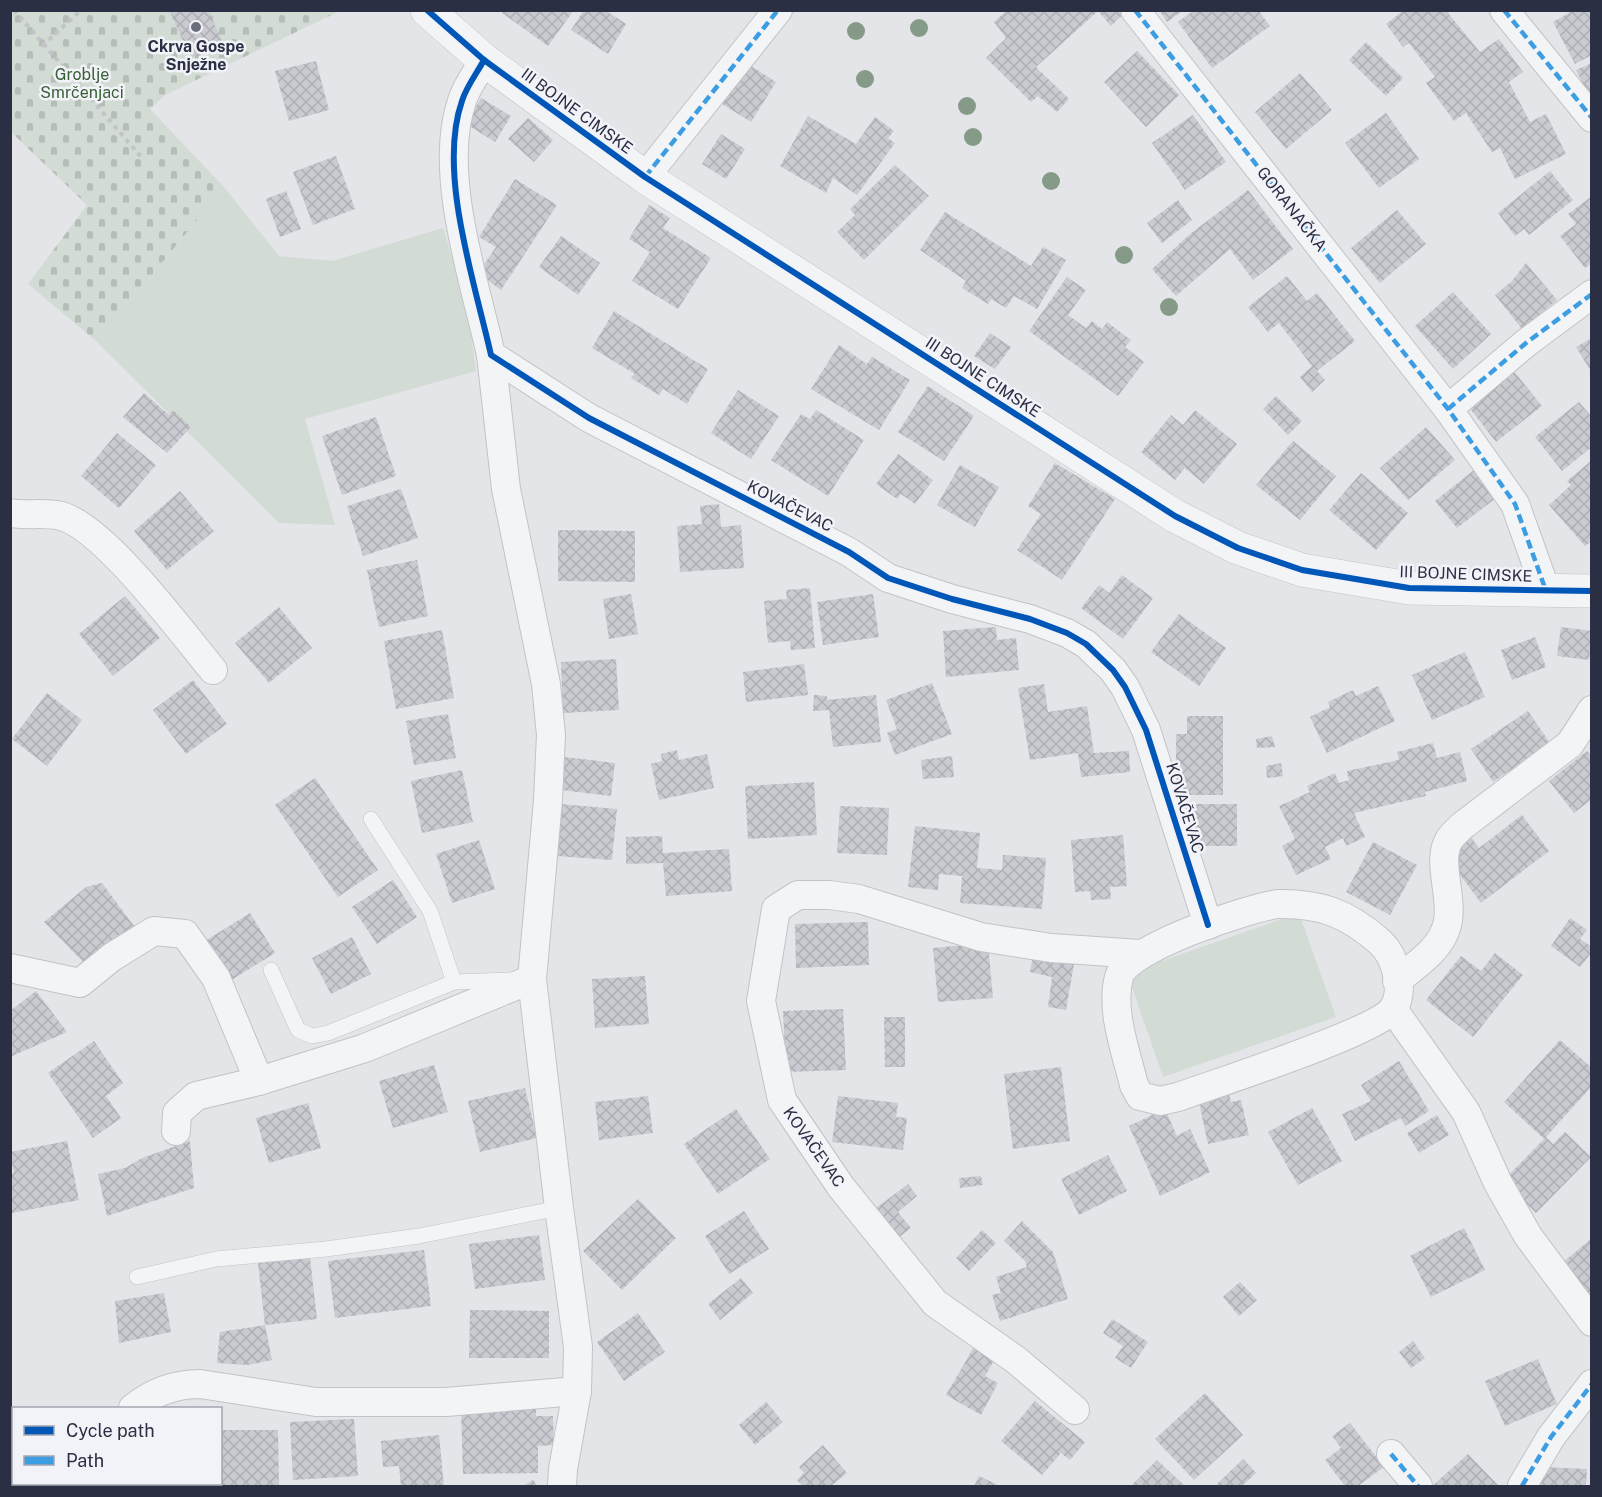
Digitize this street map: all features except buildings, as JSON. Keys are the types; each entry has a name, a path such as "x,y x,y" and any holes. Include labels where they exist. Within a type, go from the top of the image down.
{"street":[{"name":"III BOJNE CIMSKE","path":"428,10 484,60 645,177 1175,516 1238,548 1302,570 1409,588 1592,591"},
{"path":"645,177 778,10"},
{"name":"GORANAČKA","path":"1135,10 1448,409 1515,504 1546,591"},
{"path":"1504,10 1592,118"},
{"path":"484,60 462,101 455,141 455,189 460,228 492,355 506,489 546,684 551,735 548,800 532,979 559,1208 579,1347 578,1391 562,1469 562,1486"},
{"path":"1448,409 1526,343 1592,294"},
{"name":"KOVAČEVAC","path":"492,355 589,418 849,552 888,578 952,599 1030,619 1086,644 1113,670 1125,687 1146,730 1208,925"},
{"path":"10,513 37,512 63,516 86,528 122,562 213,670"},
{"path":"1397,981 1432,950 1444,933 1449,919 1445,855 1449,840 1462,826 1570,744 1592,710"},
{"name":"KOVAČEVAC","path":"1075,1410 1016,1360 935,1303 841,1187 782,1100 761,1001 776,909 798,895 860,899 981,937 1051,948 1140,954"},
{"name":"KOVAČEVAC","path":"1277,904 1306,904 1325,909 1362,926 1384,945 1395,963 1397,981 1393,1009 1357,1031 1178,1097 1160,1101 1140,1096 1134,1085 1121,1031 1117,999 1122,968 1140,954 1208,925 1250,909 1277,904"},
{"path":"10,968 80,983 112,957 154,931 185,934 216,978 259,1081"},
{"path":"176,1131 177,1113 196,1096 259,1081 364,1048 532,979"},
{"path":"1393,1009 1466,1112 1498,1183 1528,1236 1592,1322"},
{"path":"135,1407 162,1390 184,1384 200,1384 316,1402 446,1402 578,1391"},
{"path":"1522,1486 1551,1437 1592,1384"},
{"path":"1391,1454 1418,1486"}],"lane":[{"path":"371,819 430,911 454,982"},
{"path":"271,970 298,1030 312,1036 328,1033 454,982 532,979"},
{"path":"137,1277 216,1259 326,1249 419,1236 559,1208"}],"path":[{"path":"14,10 42,46 143,159"},
{"path":"42,46 81,10"}],"green space":[{"name":"Groblje Smrčenjaci","path":"10,11 340,11 165,95 150,109 224,187 97,342 28,284 87,205 11,132"},
{"path":"224,187 279,256 332,261 443,228 467,304 476,371 305,419 335,525 279,523 97,342"},
{"path":"1299,913 1336,1017 1163,1077 1127,973"}],"marked path":[{"path":"645,177 778,10"},
{"path":"1135,10 1448,409 1515,504 1546,591"},
{"path":"1504,10 1592,118"},
{"path":"1448,409 1526,343 1592,294"},
{"path":"1522,1486 1551,1437 1592,1384"},
{"path":"1391,1454 1418,1486"}],"cycle path":[{"path":"427,10 484,60 645,177 1175,516 1238,548 1302,570 1409,588 1592,591"},
{"path":"484,60 462,101 455,129 454,161 461,228 491,355 589,418 849,552 888,578 952,599 1030,619 1067,633 1086,644 1113,670 1125,687 1146,730 1208,925"}],"place":[{"name":"Ckrva Gospe Snježne","path":"196,27"}]}
